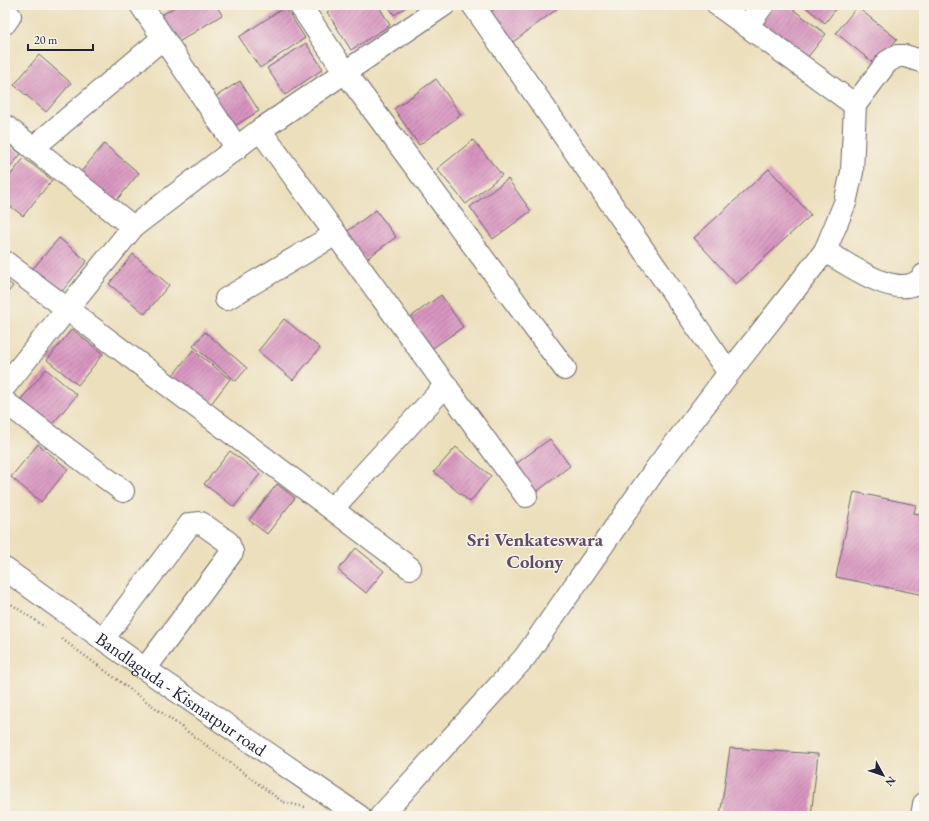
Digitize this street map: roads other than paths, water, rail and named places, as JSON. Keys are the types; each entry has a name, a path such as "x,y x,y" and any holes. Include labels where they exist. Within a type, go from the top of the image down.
{"main road":[{"path":"141,5 237,148"},
{"path":"300,5 345,72 565,369"},
{"path":"5,386 133,227 260,130 444,5"},
{"path":"473,5 728,373"},
{"path":"718,5 855,105"},
{"path":"747,26 763,5"},
{"path":"33,148 163,38"},
{"path":"381,816 525,657 655,470 728,373 825,251 845,203 852,172 855,105 887,62 897,56 905,56 924,62"},
{"path":"5,126 133,227"},
{"path":"260,130 526,496"},
{"path":"226,299 336,234"},
{"path":"825,251 884,283 898,287 910,286 918,282 924,275"},
{"path":"5,262 410,568"},
{"path":"332,509 446,385"},
{"path":"5,402 123,491"},
{"path":"103,639 190,524 201,522 228,542 232,552 145,669"},
{"name":"Bandlaguda - Kismatpur road","path":"5,569 145,669 359,816"},
{"path":"922,816 924,804"}],"district":[{"name":"Sri Venkateswara Colony","path":"535,550"}]}
